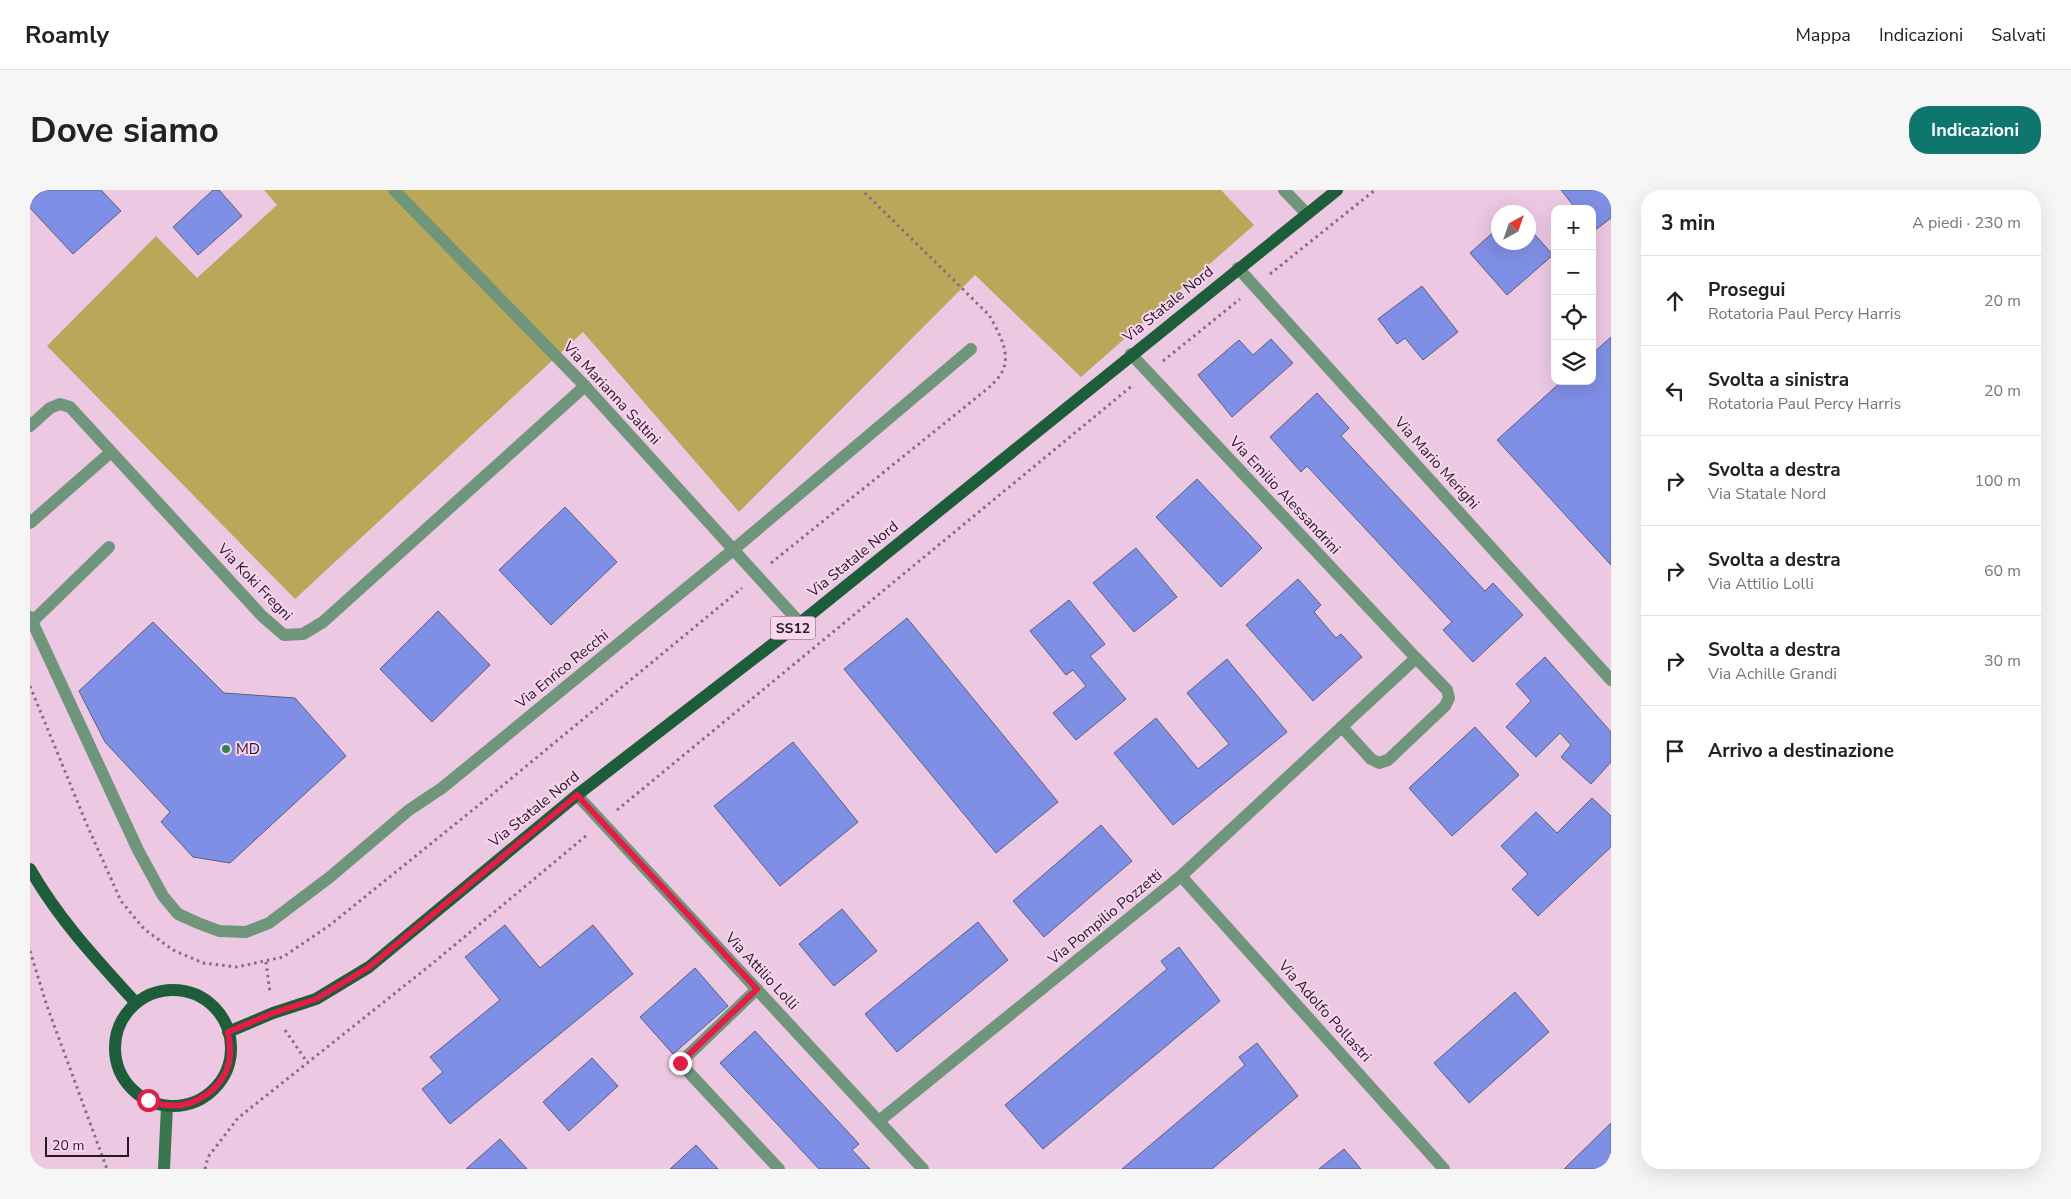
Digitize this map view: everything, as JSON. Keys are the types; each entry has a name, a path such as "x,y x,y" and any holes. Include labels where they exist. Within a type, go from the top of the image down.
{"main road":[{"name":"Via Statale Nord","path":"228,1032 273,1013 316,999 369,967 577,795 800,624 1131,354 1337,190"},
{"path":"30,869 42,890 73,933 136,1003"},
{"path":"171,990 190,993 207,1001 220,1015 228,1032 230,1056 222,1079 212,1091 198,1100 183,1105 166,1106 148,1100 132,1089 120,1074 115,1055 116,1035 123,1017 136,1003 153,994 171,990"},
{"path":"164,1169 166,1106"}],"street":[{"name":"Via Marianna Saltini","path":"394,190 585,386 800,624"},
{"path":"1284,190 1307,214"},
{"name":"Via Mario Merighi","path":"1238,268 1611,680"},
{"name":"Via Enrico Recchi","path":"31,619 138,850 163,896 178,914 219,931 246,932 269,923 330,877 409,810 442,788 733,550 971,349"},
{"name":"Via Emilio Alessandrini","path":"1131,354 1447,690 1449,698 1445,706 1388,760 1379,763 1371,759 1342,727"},
{"name":"Via Koki Fregni","path":"30,426 50,408 60,404 70,407 262,616 284,635 303,634 323,622 585,386"},
{"path":"30,523 111,452"},
{"path":"31,619 109,547"},
{"path":"1342,727 1416,658"},
{"name":"Via Pompilio Pozzetti","path":"879,1121 1181,876 1342,727"},
{"name":"Via Attilio Lolli","path":"577,795 923,1169"},
{"name":"Via Adolfo Pollastri","path":"1181,876 1444,1169"},
{"path":"757,989 680,1063 779,1169"}],"path":[{"path":"30,686 87,825 121,900 144,929 173,950 203,963 237,967 283,956 330,925 490,796 756,576 992,385 1003,371 1005,351 1000,335 989,315 862,190"},
{"path":"205,1169 208,1157 238,1118 433,964 602,822 1148,373 1375,190"},
{"path":"30,951 47,1006 107,1169"}],"shaded area":[{"path":"264,190 1221,190 1254,225 1081,377 975,275 739,512 583,332 295,599 47,346 156,236 197,278 277,205"}],"building":[{"path":"43,190 101,190 121,211 73,254 30,208 30,202"},
{"path":"213,190 219,190 242,216 198,255 173,227"},
{"path":"1561,190 1611,190 1611,218 1596,229 1596,205 1573,205"},
{"path":"1491,234 1491,250 1536,250 1536,236 1551,253 1551,257 1507,295 1470,253"},
{"path":"1422,286 1458,332 1423,360 1405,338 1397,344 1378,319"},
{"path":"1611,337 1611,565 1497,440 1558,385 1596,385 1596,350"},
{"path":"1271,339 1293,363 1232,417 1198,375 1239,340 1253,355"},
{"path":"1317,393 1349,428 1341,436 1485,591 1493,583 1523,615 1473,662 1443,630 1452,622 1307,466 1301,472 1270,437"},
{"path":"1197,479 1262,548 1221,587 1156,517"},
{"path":"565,507 617,562 551,625 499,570"},
{"path":"1136,548 1177,597 1134,632 1093,583"},
{"path":"1298,579 1321,605 1314,612 1336,638 1341,634 1362,657 1313,701 1246,625"},
{"path":"1069,600 1105,644 1090,656 1126,699 1076,740 1053,713 1086,686 1073,670 1066,675 1030,631"},
{"path":"438,611 490,665 432,722 380,669"},
{"path":"907,618 1058,802 996,853 844,669"},
{"name":"MD","path":"153,622 224,693 295,698 346,756 230,863 193,857 161,822 170,812 105,742 79,691"},
{"path":"1545,657 1611,732 1611,762 1591,784 1561,757 1571,745 1560,733 1536,757 1506,727 1531,701 1516,684"},
{"path":"1227,659 1287,732 1173,825 1114,753 1156,718 1198,769 1229,744 1187,693"},
{"path":"1475,727 1519,775 1452,836 1409,788"},
{"path":"793,742 858,822 780,886 714,806"},
{"path":"1592,798 1611,816 1611,847 1538,916 1512,889 1528,874 1501,846 1536,812 1557,833"},
{"path":"1101,825 1132,861 1044,937 1013,901"},
{"path":"842,909 877,951 834,986 799,944"},
{"path":"978,922 1008,960 897,1052 865,1014"},
{"path":"505,925 540,968 593,925 633,974 450,1124 422,1089 443,1072 430,1057 500,1000 465,957"},
{"path":"1179,947 1220,1001 1043,1149 1005,1105 1167,969 1161,961"},
{"path":"695,968 728,1006 673,1054 640,1017"},
{"path":"1515,992 1549,1032 1469,1103 1434,1063"},
{"path":"755,1031 859,1144 852,1150 870,1169 819,1169 720,1063"},
{"path":"1257,1043 1298,1096 1212,1169 1122,1169 1245,1065 1239,1057"},
{"path":"592,1058 618,1086 569,1131 543,1102"},
{"path":"1611,1123 1611,1169 1564,1169"},
{"path":"500,1139 527,1169 466,1169"},
{"path":"696,1145 718,1169 670,1169"},
{"path":"1344,1149 1361,1169 1319,1169"}],"place":[{"name":"MD","path":"226,749"}],"route":[{"path":"148,1100 166,1106 183,1105 198,1100 212,1091 222,1079 228,1064 231,1048 228,1032 273,1013 316,999 369,967 577,795 757,989 680,1063"}]}
